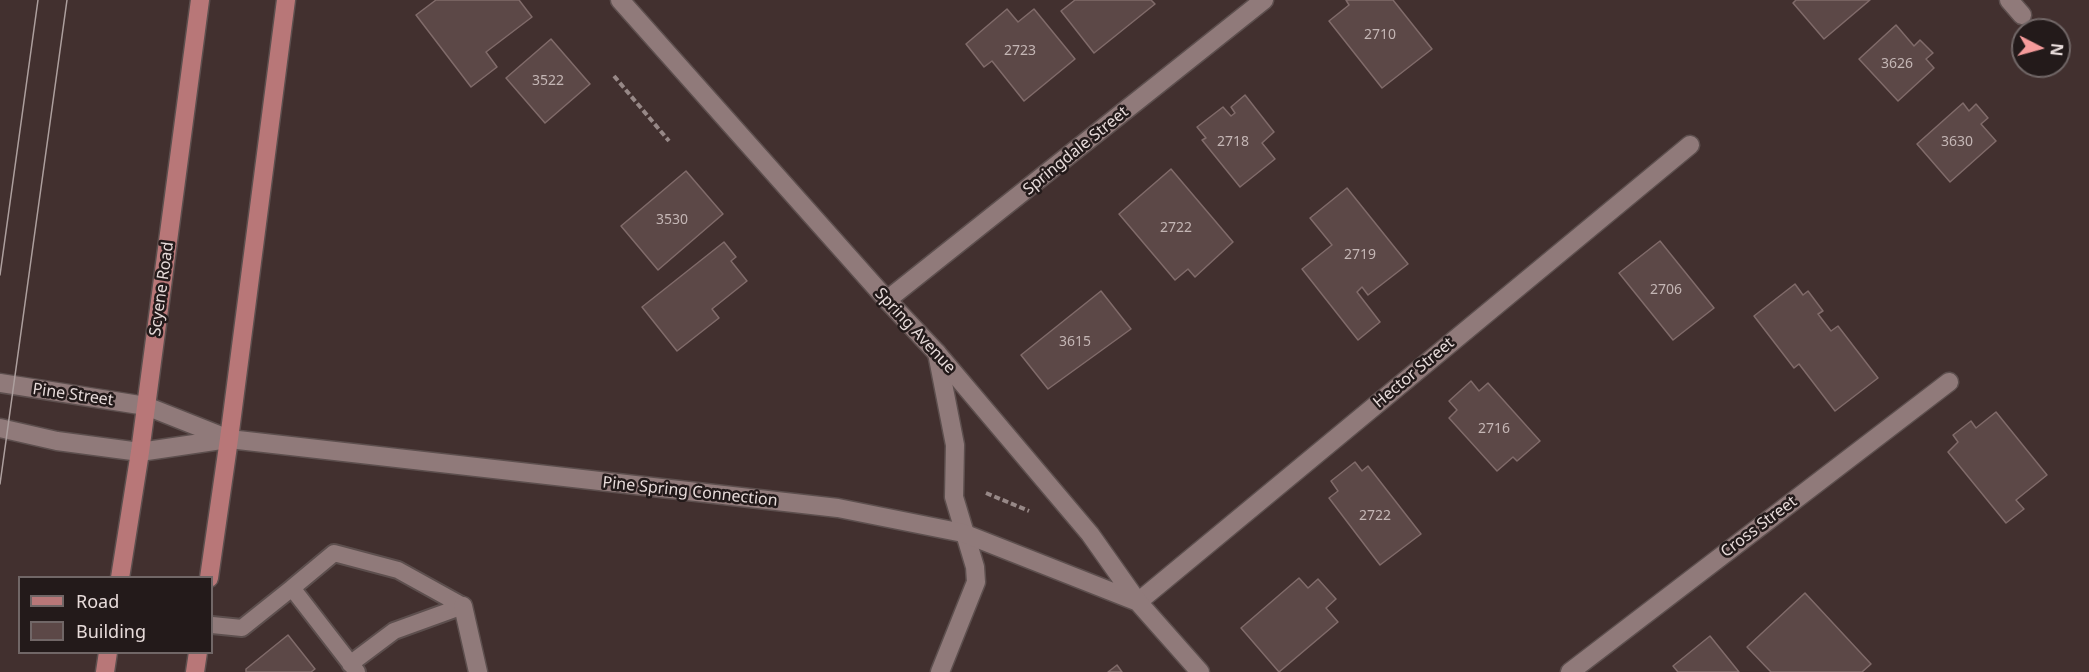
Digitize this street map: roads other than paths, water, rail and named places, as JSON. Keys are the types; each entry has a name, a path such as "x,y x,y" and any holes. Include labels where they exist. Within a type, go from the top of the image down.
{"main road":[{"name":"Scyene Road","path":"120,576 140,452 200,0"},
{"path":"209,576 286,0"},
{"path":"105,672 108,654"},
{"path":"195,672 198,654"}],"street":[{"name":"Spring Avenue","path":"620,0 937,353 1090,534 1138,602 1200,672"},
{"name":"Springdale Street","path":"887,300 1264,0"},
{"path":"2009,0 2022,15"},
{"name":"Hector Street","path":"1138,602 1690,145"},
{"path":"937,353 955,445 954,497 975,567 976,582 940,672"},
{"name":"Cross Street","path":"1569,672 1949,382"},
{"name":"Pine Street","path":"0,383 146,406"},
{"name":"Pine Spring Connection","path":"146,406 229,439"},
{"path":"0,428 57,441 140,452"},
{"name":"Pine Spring Connection","path":"140,452 229,439 838,508 963,533 1138,602"},
{"path":"463,606 478,672"}],"lane":[{"path":"213,625 242,628 334,553 398,570 463,606"},
{"path":"292,588 353,668 394,631 463,606"}],"tram line":[{"path":"0,275 38,0"},
{"path":"0,484 67,0"}]}
